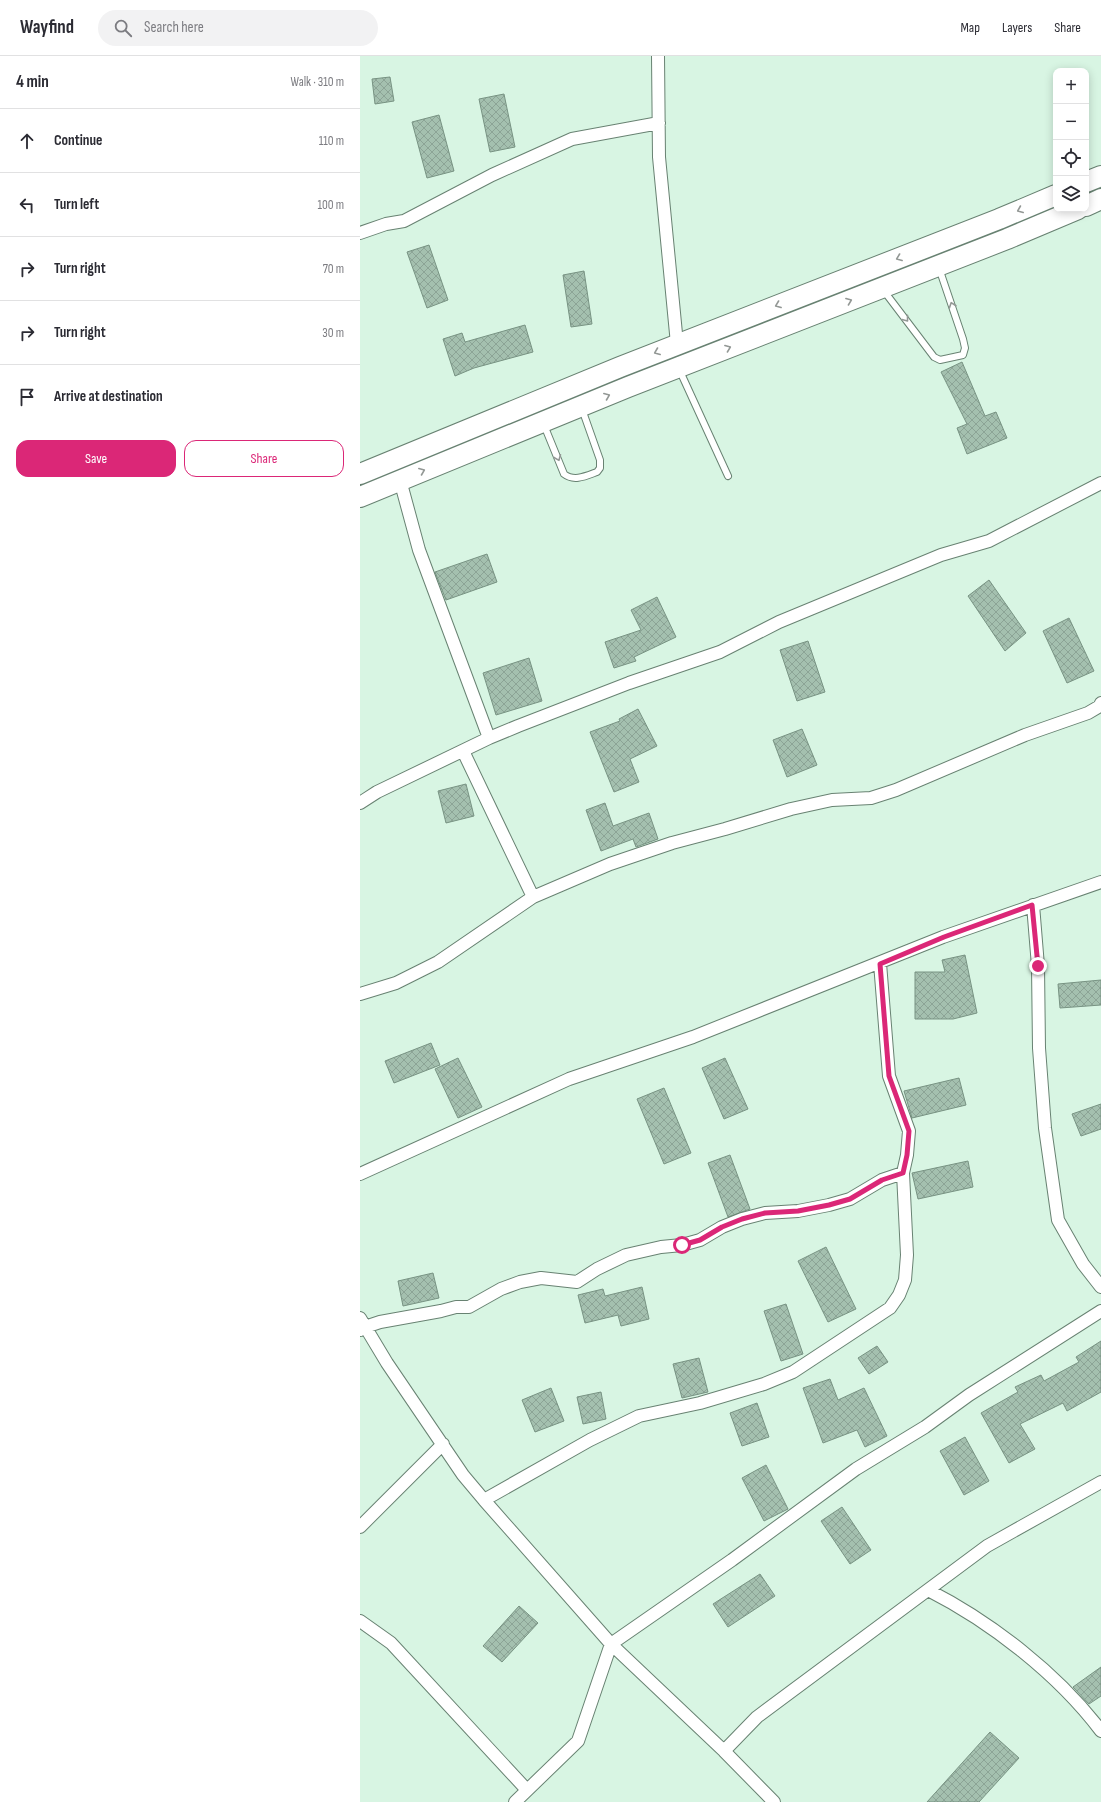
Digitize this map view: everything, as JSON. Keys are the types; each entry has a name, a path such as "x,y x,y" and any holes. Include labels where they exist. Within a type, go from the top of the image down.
{"highway":[{"path":"1089,181 1101,176"},
{"path":"360,474 677,344 991,222 1053,196"},
{"path":"1089,205 1101,199"},
{"path":"360,498 400,480 581,406 939,266 1071,212"}],"street":[{"path":"658,56 659,157 677,344"},
{"path":"360,233 386,224 404,221 492,175 572,139 658,123"},
{"path":"400,480 419,550 488,738"},
{"path":"360,803 377,792 488,738 629,683 720,652 779,622 940,555 988,541 1101,483"},
{"path":"360,994 396,983 438,962 533,897 610,864 672,843 791,809 832,800 871,798 896,790 1025,735 1088,713 1101,704"},
{"path":"463,751 533,897"},
{"path":"360,1174 569,1079 694,1036 880,964 944,937 1101,882"},
{"path":"1032,905 1038,966 1039,1048 1045,1128 1058,1220 1083,1264 1101,1287"},
{"path":"484,1500 590,1440 639,1416 700,1403 764,1384 793,1372 882,1315 890,1308 905,1280 907,1255 903,1173 907,1155 909,1131 889,1076 880,964"},
{"path":"774,1802 724,1751 611,1644 484,1500 463,1475 362,1325 441,1312 456,1307 469,1307 501,1289 520,1282 541,1278 577,1282 597,1269 626,1255 661,1247 682,1245 700,1240 722,1227 742,1219 765,1213 798,1211 850,1199 882,1180 903,1173"},
{"path":"515,1802 526,1789 578,1741 611,1644 732,1560 856,1469 925,1427 969,1395 1101,1311"},
{"path":"360,1527 443,1444"},
{"path":"724,1751 757,1717 986,1546 1101,1482"},
{"path":"928,1590 957,1605 1031,1659 1062,1688 1093,1720 1101,1731"},
{"path":"360,1621 391,1643 526,1789"}],"lane":[{"path":"882,288 934,357 940,360 963,355 965,348 963,338 939,266"},
{"path":"679,368 728,476"},
{"path":"543,422 564,474 575,478 597,472 600,468 600,460 581,406"}],"building":[{"path":"390,77 394,101 375,104 372,79"},
{"path":"504,94 515,147 490,152 479,99"},
{"path":"439,115 454,171 427,178 412,122"},
{"path":"429,245 448,300 427,308 407,252"},
{"path":"584,271 592,324 571,327 563,275"},
{"path":"525,325 533,352 474,368 455,376 443,339 462,333 465,342"},
{"path":"962,362 985,416 996,412 1007,438 967,454 957,428 967,424 941,372"},
{"path":"487,554 497,582 446,600 435,572"},
{"path":"989,580 1026,633 1005,651 968,596"},
{"path":"657,597 676,637 634,657 636,661 614,668 605,642 641,630 631,610"},
{"path":"1069,618 1094,671 1067,683 1043,631"},
{"path":"808,641 825,692 797,701 780,650"},
{"path":"529,658 542,701 496,715 483,673"},
{"path":"638,709 657,746 630,759 639,782 614,792 590,732 620,721 619,719"},
{"path":"802,729 817,765 787,777 773,740"},
{"path":"466,784 474,816 446,823 438,791"},
{"path":"605,803 613,826 649,813 658,839 636,847 633,839 601,851 586,810"},
{"path":"965,955 977,1013 953,1019 915,1019 915,972 945,972 942,960"},
{"path":"1101,980 1101,1005 1060,1008 1058,984"},
{"path":"431,1043 440,1065 394,1083 385,1061"},
{"path":"458,1058 482,1107 458,1118 435,1069"},
{"path":"725,1058 748,1109 724,1119 702,1068"},
{"path":"959,1078 966,1105 912,1118 904,1091"},
{"path":"664,1088 691,1153 664,1164 637,1099"},
{"path":"1101,1104 1101,1129 1081,1136 1072,1114"},
{"path":"730,1155 750,1209 728,1217 708,1163"},
{"path":"968,1161 973,1187 918,1199 912,1173"},
{"path":"826,1247 856,1309 828,1322 798,1261"},
{"path":"433,1273 439,1298 403,1306 398,1281"},
{"path":"642,1287 649,1319 621,1326 618,1315 585,1323 578,1295 603,1289 605,1296"},
{"path":"786,1304 803,1354 781,1361 764,1311"},
{"path":"1101,1341 1101,1392 1067,1411 1063,1403 1020,1424 1035,1449 1009,1463 981,1413 1018,1392 1015,1387 1041,1375 1044,1381 1079,1362 1076,1357"},
{"path":"877,1346 888,1362 869,1374 858,1358"},
{"path":"699,1358 708,1392 682,1398 673,1364"},
{"path":"830,1379 838,1400 864,1388 887,1436 865,1447 857,1430 823,1443 803,1388"},
{"path":"551,1388 564,1421 535,1432 522,1400"},
{"path":"601,1392 606,1419 583,1424 577,1397"},
{"path":"757,1403 769,1437 742,1446 730,1413"},
{"path":"965,1437 989,1481 964,1495 940,1451"},
{"path":"766,1465 788,1509 764,1521 742,1478"},
{"path":"842,1507 871,1550 850,1564 821,1521"},
{"path":"760,1574 775,1596 728,1627 713,1604"},
{"path":"519,1606 538,1623 502,1662 483,1646"},
{"path":"1101,1667 1101,1696 1089,1704 1073,1687"},
{"path":"990,1732 1019,1758 979,1802 927,1802"}],"route":[{"path":"682,1245 700,1240 722,1227 742,1219 765,1213 798,1211 850,1199 882,1180 903,1173 907,1155 909,1131 889,1076 880,964 944,937 1032,905 1038,966"}]}
